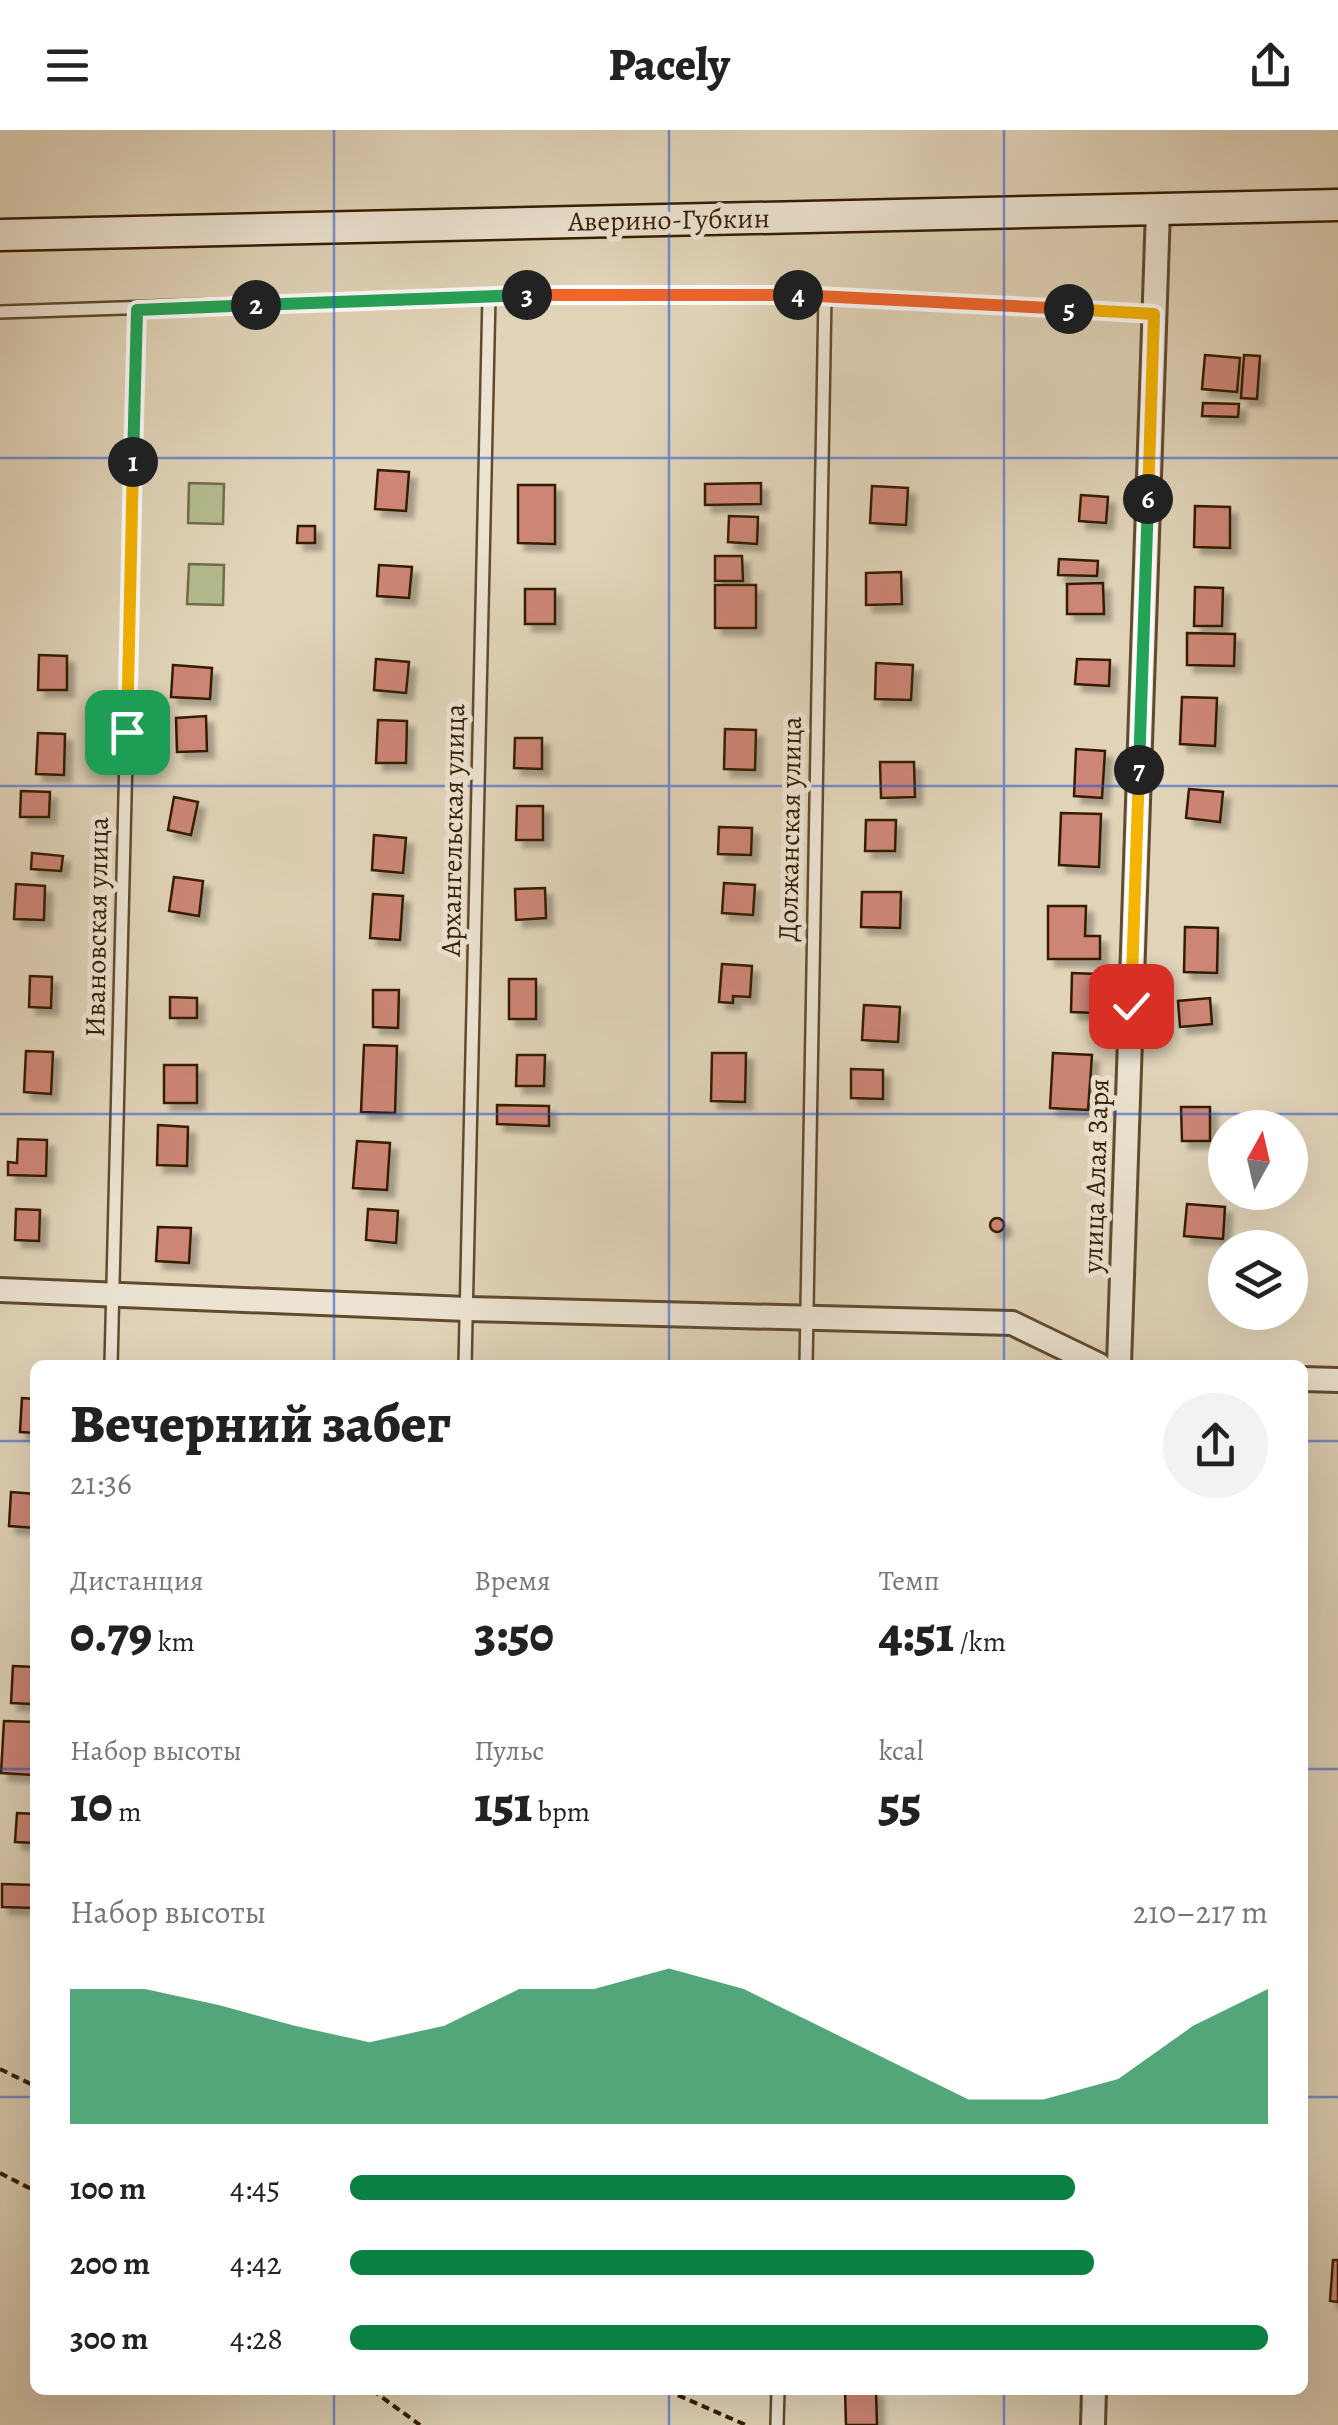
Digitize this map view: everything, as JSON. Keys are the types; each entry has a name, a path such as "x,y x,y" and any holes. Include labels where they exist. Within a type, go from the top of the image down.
{"main road":[{"name":"Аверино-Губкин","path":"0,235 1338,205"}],"street":[{"name":"улица Алая Заря","path":"1119,1360 1158,210"},
{"path":"0,1290 467,1309 1012,1324 1088,1360"},
{"path":"1308,1379 1338,1380"},
{"path":"1093,2425 1094,2395"}],"lane":[{"path":"0,312 489,296 824,295 1154,314"},
{"name":"Должанская улица","path":"806,1360 824,295"},
{"name":"Архангельская улица","path":"465,1360 489,296"},
{"name":"Ивановская улица","path":"112,1360 137,310"},
{"path":"778,2395 778,2425"}],"path":[{"path":"0,2069 30,2084"},
{"path":"0,2173 30,2188"},
{"path":"379,2395 420,2425"},
{"path":"677,2395 746,2425"}],"green space":[{"path":"189,483 224,484 223,524 188,523"},
{"path":"189,564 224,565 223,605 187,604"}],"building":[{"path":"1205,355 1240,358 1237,392 1202,389"},
{"path":"1244,355 1260,356 1257,399 1241,398"},
{"path":"1203,403 1239,404 1238,417 1202,416"},
{"path":"378,470 409,472 406,511 375,509"},
{"path":"761,483 761,504 705,505 705,484"},
{"path":"518,485 555,485 555,544 518,543"},
{"path":"872,486 908,488 906,525 870,523"},
{"path":"1081,495 1108,497 1106,523 1079,521"},
{"path":"1195,506 1230,507 1230,548 1194,547"},
{"path":"729,516 758,517 757,544 728,542"},
{"path":"298,526 315,526 315,543 297,543"},
{"path":"715,556 742,556 743,581 715,581"},
{"path":"1059,559 1098,561 1097,576 1058,575"},
{"path":"379,565 412,567 409,598 377,596"},
{"path":"901,572 902,604 866,605 866,573"},
{"path":"1103,583 1104,614 1067,614 1067,584"},
{"path":"715,585 756,585 756,628 715,628"},
{"path":"1195,587 1223,588 1222,626 1194,626"},
{"path":"525,589 555,589 555,624 525,624"},
{"path":"1187,633 1235,634 1234,666 1187,665"},
{"path":"39,655 67,656 67,690 38,690"},
{"path":"376,659 409,662 406,693 374,690"},
{"path":"1077,659 1110,660 1109,686 1075,684"},
{"path":"876,663 913,665 911,700 875,699"},
{"path":"173,665 212,668 210,699 171,697"},
{"path":"1182,697 1217,698 1215,746 1180,744"},
{"path":"206,716 207,751 177,752 176,718"},
{"path":"378,720 407,721 406,763 376,763"},
{"path":"725,729 756,730 755,770 724,769"},
{"path":"38,733 65,734 64,775 36,774"},
{"path":"515,738 542,738 542,769 514,768"},
{"path":"1076,749 1105,751 1102,798 1074,796"},
{"path":"880,762 914,762 915,797 881,798"},
{"path":"1189,789 1223,792 1220,822 1186,818"},
{"path":"21,791 50,792 49,817 20,817"},
{"path":"174,797 198,802 191,835 168,830"},
{"path":"517,806 543,806 543,840 516,840"},
{"path":"1061,813 1101,814 1099,867 1059,865"},
{"path":"866,820 896,820 895,851 865,851"},
{"path":"719,827 752,828 751,855 718,854"},
{"path":"374,835 406,838 403,873 372,870"},
{"path":"32,853 63,856 61,871 31,869"},
{"path":"174,877 203,881 199,916 169,911"},
{"path":"724,883 755,885 753,915 722,913"},
{"path":"16,884 45,886 44,920 14,919"},
{"path":"545,888 546,918 516,920 515,889"},
{"path":"862,892 901,892 900,928 861,927"},
{"path":"373,894 403,896 400,940 370,938"},
{"path":"1048,906 1086,906 1085,936 1100,936 1100,959 1048,959"},
{"path":"1185,927 1218,928 1217,973 1184,972"},
{"path":"722,964 752,966 750,997 733,996 733,1003 719,1002"},
{"path":"1072,973 1097,974 1096,1013 1071,1012"},
{"path":"30,976 52,977 51,1008 29,1007"},
{"path":"509,979 536,979 536,1019 509,1019"},
{"path":"373,990 399,990 398,1028 373,1027"},
{"path":"170,997 197,998 197,1018 170,1018"},
{"path":"1210,998 1212,1024 1180,1027 1178,1001"},
{"path":"864,1005 900,1007 898,1042 862,1040"},
{"path":"364,1045 397,1046 395,1113 361,1112"},
{"path":"26,1051 53,1052 51,1094 24,1092"},
{"path":"712,1053 746,1053 745,1102 711,1101"},
{"path":"1053,1053 1092,1055 1088,1110 1050,1108"},
{"path":"517,1055 545,1055 544,1086 516,1086"},
{"path":"164,1065 197,1065 197,1103 164,1103"},
{"path":"851,1069 883,1070 883,1099 851,1098"},
{"path":"497,1105 549,1106 549,1126 497,1124"},
{"path":"1181,1107 1210,1107 1208,1141 1182,1141"},
{"path":"158,1125 188,1127 187,1166 157,1165"},
{"path":"18,1139 47,1140 46,1176 8,1175 8,1162 17,1163"},
{"path":"357,1141 390,1143 387,1190 353,1188"},
{"path":"1187,1204 1225,1210 1224,1230 1208,1230 1208,1238 1184,1236"},
{"path":"16,1209 40,1210 39,1241 15,1240"},
{"path":"368,1209 398,1211 396,1243 366,1240"},
{"path":"997,1218 1004,1225 997,1232 990,1225"},
{"path":"158,1227 191,1228 189,1263 156,1261"},
{"path":"22,1398 30,1399 30,1433 20,1432"},
{"path":"11,1492 30,1494 30,1528 9,1526"},
{"path":"13,1666 30,1667 30,1704 11,1703"},
{"path":"4,1721 30,1722 30,1775 1,1773"},
{"path":"17,1813 30,1814 30,1843 15,1842"},
{"path":"2,1884 30,1885 30,1908 2,1907"},
{"path":"1333,2260 1338,2260 1338,2302 1330,2301"},
{"path":"845,2395 876,2395 877,2425 846,2425"}],"route":[{"path":"127,732 137,310 489,296 824,295 1154,314 1131,1006"}]}
